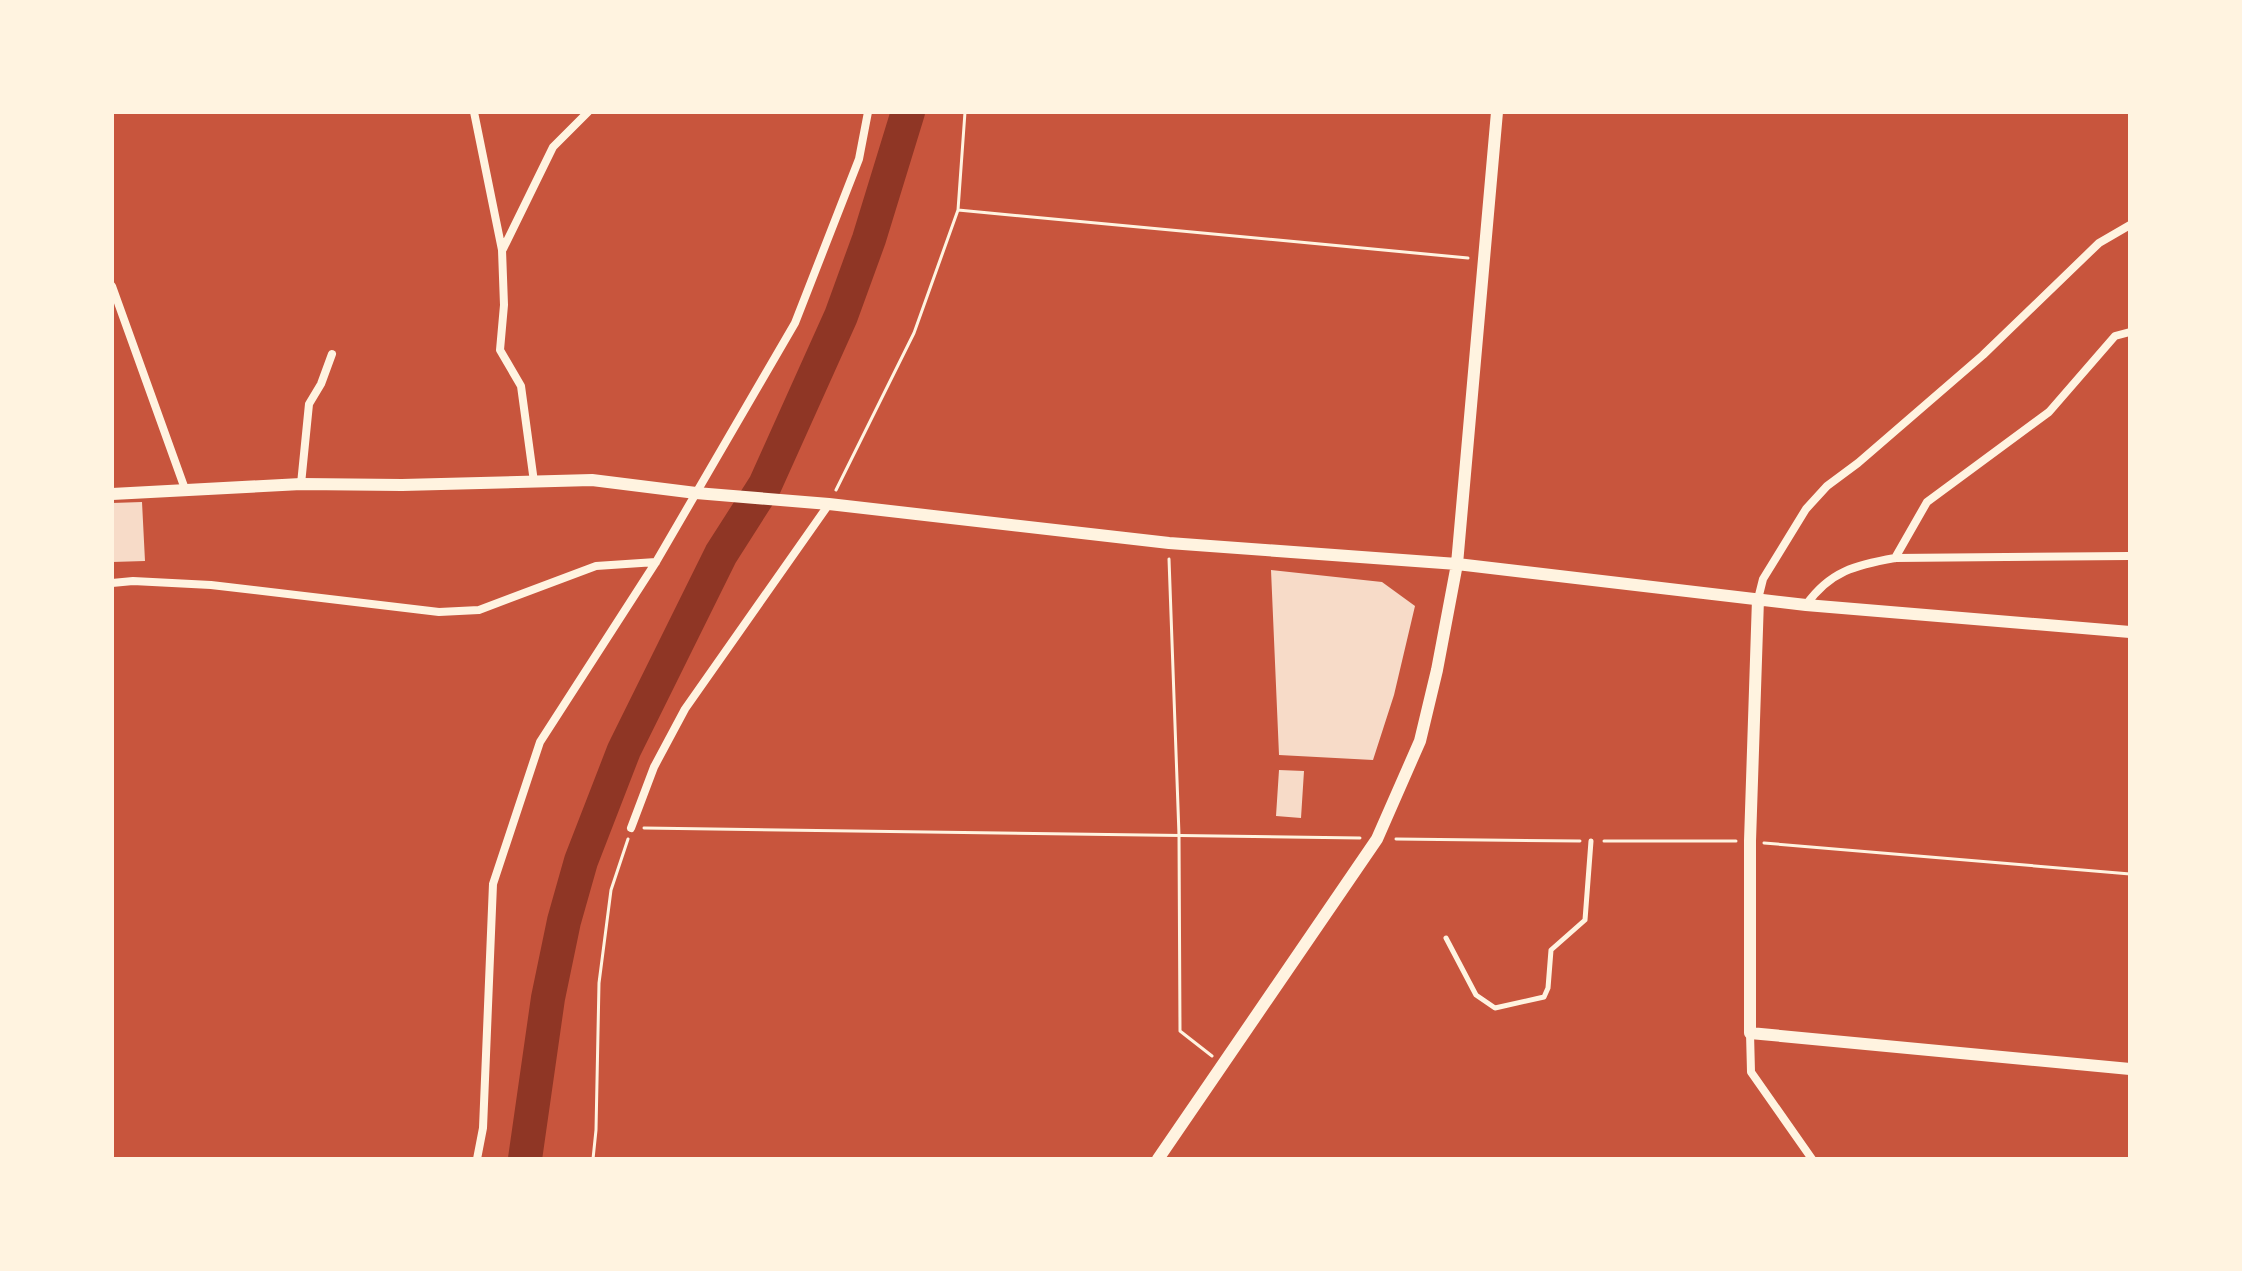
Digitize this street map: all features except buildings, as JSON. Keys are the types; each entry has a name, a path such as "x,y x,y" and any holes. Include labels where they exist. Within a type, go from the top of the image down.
{"street":[{"path":"474,112 502,250 504,305 500,350 521,386 534,482"},
{"path":"502,250 553,147 588,112"},
{"path":"477,1159 483,1128 493,884 540,742 656,562 795,323 859,159 868,112"},
{"path":"1158,1159 1377,839 1420,741 1457,564 1497,112"},
{"path":"1811,1159 1751,1072 1750,841 1758,599 1763,579 1806,509 1827,486 1983,355 2099,243 2130,225"},
{"path":"112,286 185,489"},
{"path":"1895,558 1927,502 2049,412 2115,336 2130,332"},
{"path":"301,484 309,404 321,384 332,354"},
{"path":"112,494 301,484 592,480 696,493 829,504 1045,531 1457,564 1806,605 2130,632"},
{"path":"631,828 654,767 685,709 829,504"},
{"path":"1806,605 1831,577 1864,564 1895,558 2130,556"},
{"path":"112,583 133,581 211,585 439,612 479,610 596,566 656,562"},
{"path":"1750,1033 2130,1069"}],"lane":[{"path":"1446,938 1476,995 1495,1008 1544,997 1548,988 1551,950 1585,920 1591,841"}],"path":[{"path":"829,504 914,333 958,210 965,112"},
{"path":"958,210 1483,259"},
{"path":"1169,543 1179,835 1180,1031 1222,1064"},
{"path":"593,1159 599,983 611,890 631,828 1750,841 2130,874"}],"waterway":[{"path":"525,1159 548,998 564,921 581,861 624,750 721,554 765,485 841,316 869,239 908,112"}]}
